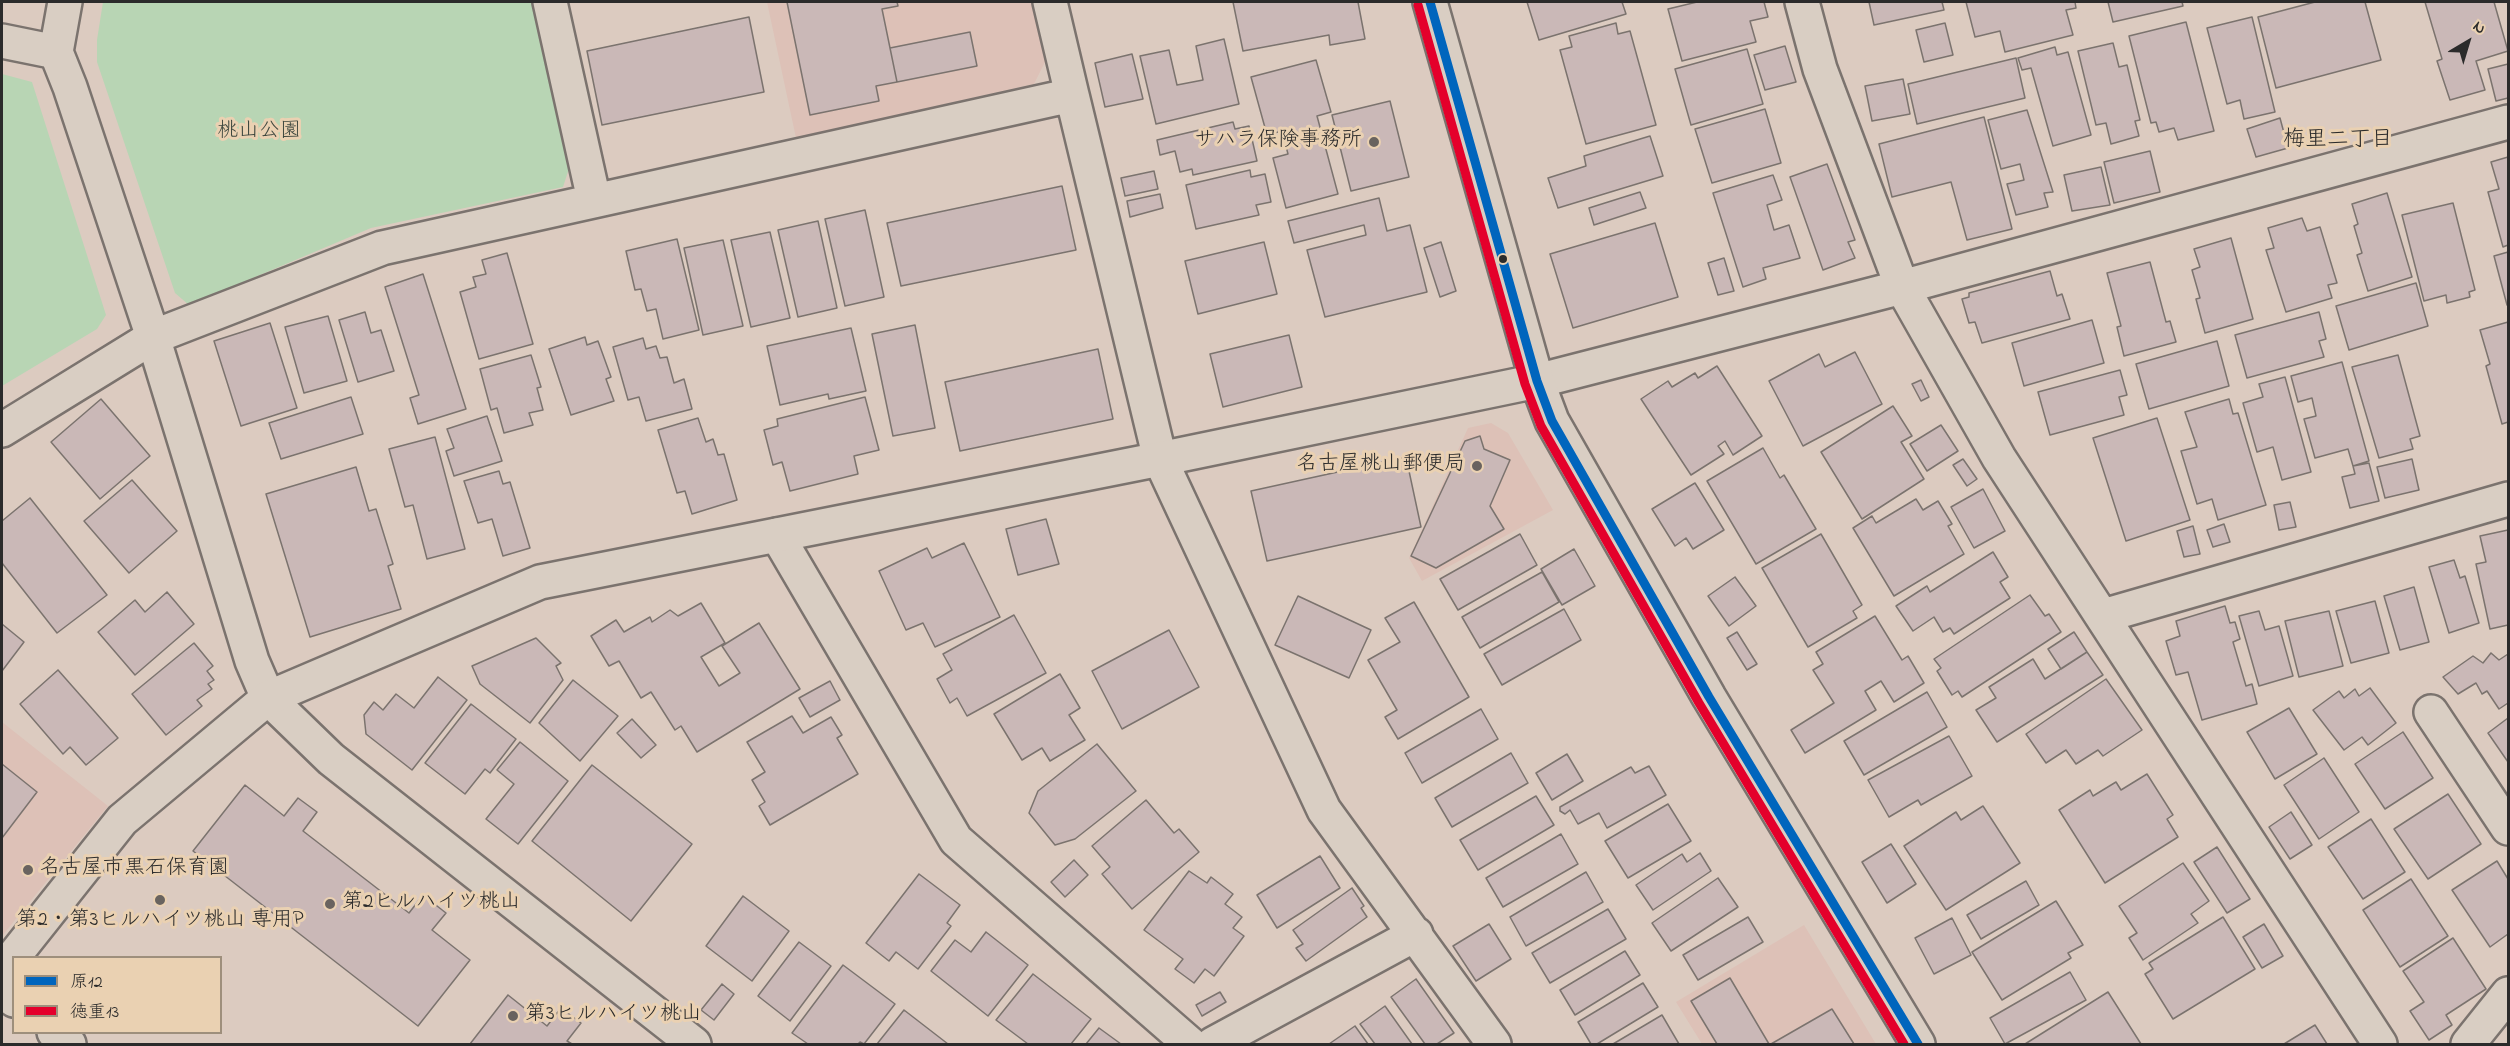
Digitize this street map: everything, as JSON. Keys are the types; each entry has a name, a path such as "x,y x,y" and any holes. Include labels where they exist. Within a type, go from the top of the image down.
{"street":[{"path":"65,2 56,52 70,87 153,338 252,661 268,698 331,759 694,1044"},
{"path":"549,2 594,200"},
{"path":"1050,2 1160,459 1324,810 1494,1044"},
{"path":"1430,2 1537,381 1552,421 1709,697 1918,1044"},
{"path":"1802,2 1820,69 1902,287 1999,458 2380,1044"},
{"path":"2,41 56,52"},
{"path":"2,430 153,338 381,248 1072,94"},
{"path":"14,956 122,820 268,698 540,582 1160,459 1537,381 1578,368 1902,287 2508,122"},
{"path":"2103,616 2508,499"},
{"path":"777,535 956,840 1190,1044"},
{"path":"2431,712 2508,828"},
{"path":"1213,1044 1416,934"},
{"path":"2,971 12,958"},
{"path":"2468,1044 2508,994"},
{"path":"56,1034 69,1044"}],"shaded area":[{"path":"767,2 1034,2 1047,58 1034,84 796,138"},
{"path":"1491,423 1508,433 1553,510 1422,581 1409,558 1468,428"},
{"name":"名古屋市黒石保育園","path":"2,722 108,806 2,936"},
{"path":"1804,925 1876,1044 1702,1044 1676,1002"}],"green space":[{"name":"桃山公園","path":"103,2 540,2 573,156 563,187 371,228 189,305 175,293 97,62 97,40"},
{"path":"2,74 32,82 106,315 97,329 2,386"}],"building":[{"path":"787,2 897,2 898,6 882,9 897,82 876,86 879,101 810,115"},
{"path":"1233,2 1358,2 1365,39 1330,45 1329,35 1243,51"},
{"path":"1527,2 1622,2 1626,14 1539,40"},
{"path":"1697,2 1764,2 1768,17 1750,21 1756,42 1682,61 1668,9"},
{"path":"1869,2 1942,2 1944,10 1874,25"},
{"path":"1966,2 2075,2 2076,8 2066,10 2073,35 2005,52 2000,31 1975,37"},
{"path":"2108,2 2182,2 2183,6 2113,22"},
{"path":"2315,2 2365,2 2381,60 2276,88 2258,17"},
{"path":"2425,2 2494,2 2508,51 2476,61 2485,90 2450,100 2437,61 2442,59"},
{"path":"749,17 764,92 602,125 587,51"},
{"path":"2252,17 2275,112 2244,119 2240,100 2227,104 2207,28"},
{"path":"2186,22 2214,131 2178,140 2174,128 2159,132 2156,122 2151,123 2129,36"},
{"path":"1616,23 1618,34 1630,31 1656,125 1586,144 1560,50 1572,47 1569,36"},
{"path":"1945,23 1953,55 1924,62 1916,30"},
{"path":"970,32 977,66 897,82 890,48"},
{"path":"1224,39 1239,104 1156,124 1140,56 1169,50 1177,85 1203,80 1196,46"},
{"path":"2113,43 2119,67 2127,65 2140,120 2135,121 2139,136 2111,144 2106,123 2096,125 2078,51"},
{"path":"1785,46 1796,82 1765,90 1754,55"},
{"path":"2055,47 2057,55 2068,52 2091,135 2053,146 2031,68 2022,70 2018,58"},
{"path":"1747,49 1763,104 1691,125 1675,69"},
{"path":"1132,54 1143,99 1105,107 1095,63"},
{"path":"2016,58 2025,98 1917,124 1908,84"},
{"path":"1316,60 1331,112 1317,116 1338,194 1286,208 1273,158 1288,154 1282,131 1267,135 1251,77"},
{"path":"2508,64 2508,98 2496,101 2488,69"},
{"path":"1903,79 1910,114 1872,121 1865,86"},
{"path":"1390,101 1409,177 1351,191 1332,115"},
{"path":"1765,109 1781,163 1712,183 1695,129"},
{"path":"2027,110 2053,192 2044,193 2048,207 2016,215 2007,184 2024,180 2020,164 2001,169 1988,120"},
{"path":"1984,117 2012,229 1967,240 1951,182 1892,197 1879,144"},
{"path":"2280,118 2288,148 2256,157 2247,129"},
{"path":"1233,122 1235,129 1249,126 1257,161 1193,175 1192,169 1180,172 1175,151 1160,155 1157,140"},
{"path":"1650,136 1663,176 1558,208 1548,178 1586,166 1584,156"},
{"path":"2150,151 2160,192 2114,203 2104,162"},
{"path":"2508,157 2508,245 2503,247 2488,192 2499,189 2491,162"},
{"path":"1827,164 1855,240 1848,242 1855,258 1823,270 1790,177"},
{"path":"2101,167 2110,205 2072,211 2064,175"},
{"path":"1250,170 1251,177 1265,174 1271,202 1256,205 1259,215 1196,229 1186,185"},
{"path":"1154,171 1158,189 1125,196 1121,178"},
{"path":"1773,175 1782,200 1767,205 1774,230 1789,225 1800,258 1763,268 1766,279 1743,287 1713,193"},
{"path":"1062,186 1076,250 901,286 887,223"},
{"path":"1640,192 1646,208 1594,225 1589,208"},
{"path":"2387,193 2412,277 2368,291 2357,255 2362,253 2354,226 2358,224 2352,204"},
{"path":"1160,194 1163,208 1130,217 1127,201"},
{"path":"1379,198 1387,231 1410,225 1427,292 1325,317 1307,250 1366,235 1364,225 1294,243 1288,221"},
{"path":"2453,203 2475,290 2469,292 2470,297 2447,303 2446,295 2424,301 2402,215"},
{"path":"865,210 884,297 845,306 825,219"},
{"path":"2302,218 2307,231 2320,227 2337,283 2328,285 2332,298 2286,312 2266,250 2274,248 2268,228"},
{"path":"818,221 837,308 798,317 778,230"},
{"path":"1655,223 1678,297 1573,328 1550,254"},
{"path":"770,232 790,318 751,327 731,240"},
{"path":"2231,238 2253,319 2205,333 2196,299 2200,298 2192,270 2200,267 2194,249"},
{"path":"677,239 699,330 663,339 656,309 647,311 641,289 635,290 626,251"},
{"path":"723,240 743,326 703,335 684,248"},
{"path":"1264,242 1277,294 1198,314 1185,261"},
{"path":"1441,242 1456,291 1440,297 1424,248"},
{"path":"2508,252 2508,305 2507,305 2494,256"},
{"path":"507,253 533,344 479,359 460,292 476,287 473,277 486,274 482,260"},
{"path":"1724,258 1734,291 1718,295 1708,263"},
{"path":"2150,262 2166,322 2170,321 2176,342 2124,356 2117,327 2121,326 2107,273"},
{"path":"2050,271 2057,296 2062,294 2070,319 1982,343 1975,322 1969,323 1962,299 1969,297 1969,293"},
{"path":"423,274 466,409 418,424 410,398 419,395 385,287"},
{"path":"2416,283 2428,326 2349,350 2336,306"},
{"path":"365,312 371,333 381,330 394,371 358,382 339,320"},
{"path":"2319,312 2326,339 2319,341 2324,357 2247,378 2235,335"},
{"path":"328,316 347,381 304,393 285,327"},
{"path":"2092,320 2104,363 2024,386 2012,343"},
{"path":"2508,322 2508,422 2502,424 2486,366 2490,364 2480,330"},
{"path":"270,323 297,408 241,426 214,341"},
{"path":"915,325 935,428 893,436 872,334"},
{"path":"851,328 866,391 829,399 828,394 780,405 767,346"},
{"path":"1289,335 1302,387 1223,407 1210,354"},
{"path":"585,337 587,345 598,341 611,377 606,379 614,401 571,415 549,349"},
{"path":"643,338 646,349 656,346 660,358 667,357 674,383 684,379 692,409 646,421 639,397 628,400 613,347"},
{"path":"2217,341 2229,386 2149,409 2136,364"},
{"path":"1098,349 1113,419 960,451 945,382"},
{"path":"1855,352 1882,404 1803,446 1769,381 1819,354 1825,367"},
{"path":"531,355 541,387 537,388 543,410 529,413 533,425 504,433 497,408 491,410 480,369"},
{"path":"2398,355 2420,436 2410,439 2413,449 2379,458 2352,367"},
{"path":"2342,362 2369,461 2353,466 2348,449 2315,458 2304,419 2316,416 2312,398 2298,402 2291,376"},
{"path":"1717,366 1762,436 1733,455 1725,441 1718,446 1724,454 1691,475 1641,399 1668,381 1672,387 1695,373 1698,378"},
{"path":"2120,370 2127,395 2119,397 2124,415 2050,435 2038,392"},
{"path":"2285,377 2311,472 2282,480 2273,447 2257,452 2243,403 2263,397 2259,384"},
{"path":"1921,380 1929,397 1921,401 1912,384"},
{"path":"351,397 363,434 281,459 269,423"},
{"path":"865,397 879,450 854,456 858,474 790,491 782,462 773,465 764,430 778,426 777,419"},
{"path":"101,399 150,456 100,499 51,442"},
{"path":"2229,399 2233,414 2238,413 2266,505 2218,520 2212,499 2197,504 2181,451 2197,447 2185,412"},
{"path":"1893,406 1912,436 1901,442 1924,479 1862,519 1821,452"},
{"path":"487,416 502,461 454,476 446,451 454,448 447,429"},
{"path":"698,418 706,442 713,439 718,455 724,454 737,500 692,514 685,491 677,493 658,430"},
{"path":"2157,418 2190,520 2126,541 2093,438"},
{"path":"1941,425 1958,451 1927,471 1910,444"},
{"path":"1480,436 1484,449 1510,460 1490,506 1504,529 1436,568 1411,556 1465,441"},
{"path":"435,437 465,549 427,559 413,505 405,507 389,449"},
{"path":"1763,448 1780,478 1784,475 1816,529 1756,564 1707,481"},
{"path":"1406,457 1421,527 1267,561 1251,491"},
{"path":"1963,459 1977,479 1967,486 1953,465"},
{"path":"2412,459 2419,490 2385,498 2377,467"},
{"path":"2369,463 2379,501 2350,508 2342,477 2355,474 2353,466"},
{"path":"356,467 369,511 376,509 393,564 388,566 401,609 310,637 266,494"},
{"path":"499,471 503,484 510,482 530,548 503,556 492,519 478,523 464,481"},
{"path":"132,480 177,531 129,573 84,521"},
{"path":"1695,483 1724,530 1693,549 1686,538 1675,546 1652,509"},
{"path":"1983,489 2005,531 1974,548 1951,507"},
{"path":"30,498 107,595 57,633 2,563 2,521"},
{"path":"1916,499 1923,510 1938,501 1952,524 1948,526 1964,554 1894,596 1853,528 1872,516 1876,523"},
{"path":"2290,502 2296,527 2279,530 2274,505"},
{"path":"1046,519 1059,564 1018,575 1006,529"},
{"path":"2224,524 2230,542 2213,547 2207,530"},
{"path":"2193,526 2200,554 2184,557 2177,531"},
{"path":"2508,530 2508,625 2490,629 2476,564 2486,562 2480,536"},
{"path":"1520,534 1537,565 1458,610 1440,579"},
{"path":"1821,534 1862,605 1853,611 1857,618 1808,647 1762,568"},
{"path":"964,543 1000,617 935,647 923,623 906,630 879,571 927,548 932,558"},
{"path":"1574,549 1595,586 1562,605 1541,569"},
{"path":"1993,552 2008,577 2000,582 2010,598 1954,634 1950,628 1943,632 1934,617 1913,631 1896,606 1927,586 1930,592"},
{"path":"2454,560 2460,578 2465,576 2479,623 2449,633 2429,567"},
{"path":"1542,572 1559,602 1480,648 1462,617"},
{"path":"1735,577 1756,606 1729,626 1708,596"},
{"path":"2414,587 2429,642 2400,650 2384,596"},
{"path":"167,592 194,624 135,675 98,632 135,600 145,612"},
{"path":"2030,595 2045,616 2049,614 2061,632 1962,697 1958,691 1952,695 1937,671 1941,668 1934,659"},
{"path":"1298,596 1371,630 1349,678 1275,645"},
{"path":"2375,601 2389,653 2351,663 2336,611"},
{"path":"1414,602 1469,697 1398,739 1385,717 1397,710 1368,660 1400,642 1385,618"},
{"path":"701,603 725,643 701,657 719,686 740,673 722,646 759,623 800,689 697,752 681,726 675,730 651,692 641,698 619,661 609,666 591,636 616,620 624,632 650,617 652,622 670,610 678,616"},
{"path":"2225,606 2230,623 2235,622 2240,639 2233,642 2246,686 2252,684 2257,704 2202,720 2188,672 2176,675 2166,641 2180,636 2176,621"},
{"path":"1564,609 1581,640 1502,685 1484,654"},
{"path":"2259,611 2265,630 2279,626 2293,676 2259,686 2239,616"},
{"path":"2329,611 2343,666 2299,677 2285,621"},
{"path":"1014,615 1046,673 967,716 957,698 950,703 937,679 952,670 943,654"},
{"path":"1875,616 1902,660 1908,656 1924,683 1894,702 1881,681 1865,691 1876,710 1805,753 1791,730 1834,703 1813,670 1823,664 1816,652"},
{"path":"2,624 24,642 2,671"},
{"path":"1169,630 1199,687 1122,729 1092,671"},
{"path":"1737,632 1757,664 1747,670 1727,638"},
{"path":"2074,632 2087,652 2061,669 2048,649"},
{"path":"536,638 561,663 556,666 563,680 530,723 480,684 472,666"},
{"path":"194,643 213,666 207,671 214,680 208,684 212,689 197,700 202,706 166,735 132,694"},
{"path":"2087,652 2103,675 1997,742 1976,710 1996,698 1989,687 2033,659 2045,679"},
{"path":"2491,653 2499,660 2508,654 2508,703 2499,709 2487,691 2482,694 2476,683 2458,694 2443,677 2473,656 2483,663"},
{"path":"58,670 118,738 86,765 70,747 63,754 20,704"},
{"path":"1060,674 1080,708 1069,715 1085,740 1050,761 1042,748 1022,760 994,714"},
{"path":"438,677 467,700 412,770 366,734 364,715 374,702 383,710 396,694 414,708"},
{"path":"2106,679 2142,730 2103,756 2098,750 2076,764 2066,750 2046,763 2026,734"},
{"path":"573,680 618,716 580,761 539,723"},
{"path":"830,681 840,700 810,717 799,698"},
{"path":"2370,688 2396,723 2368,745 2362,737 2344,750 2313,710 2339,691 2344,698 2355,689 2359,696"},
{"path":"1927,692 1947,727 1864,775 1844,741"},
{"path":"471,704 516,739 490,773 485,769 465,794 425,763"},
{"path":"2289,708 2317,754 2275,779 2247,732"},
{"path":"1481,709 1498,739 1422,783 1405,753"},
{"path":"792,716 803,733 831,717 842,735 837,738 858,774 770,825 759,806 765,802 752,780 765,772 747,742"},
{"path":"2508,718 2508,762 2488,733"},
{"path":"632,719 656,745 641,758 617,733"},
{"path":"2403,732 2433,778 2385,809 2355,764"},
{"path":"1949,736 1972,776 1921,805 1918,800 1889,817 1868,780"},
{"path":"520,742 568,781 518,844 486,819 514,784 497,770"},
{"path":"1097,744 1136,791 1075,839 1055,845 1029,813 1038,791"},
{"path":"1511,753 1528,783 1452,827 1435,798"},
{"path":"1567,754 1583,781 1552,800 1536,773"},
{"path":"2324,758 2359,812 2319,839 2284,785"},
{"path":"2,764 37,792 2,838"},
{"path":"592,765 692,844 631,921 532,841"},
{"path":"1649,766 1666,795 1607,828 1599,813 1578,824 1570,810 1565,814 1560,811 1560,807 1631,767 1635,773"},
{"path":"2147,774 2173,815 2167,819 2178,837 2105,883 2059,810 2090,790 2093,796 2116,782 2121,790"},
{"name":"第2ヒルハイツ桃山","path":"245,785 284,816 298,798 317,812 303,831 409,913 423,895 446,913 432,930 470,960 418,1026 193,851"},
{"path":"2448,794 2481,844 2428,879 2394,829"},
{"path":"1536,796 1554,825 1478,870 1460,840"},
{"path":"1146,800 1174,833 1179,829 1199,852 1132,909 1102,874 1110,867 1092,846"},
{"path":"1668,804 1691,841 1628,878 1605,841"},
{"path":"1983,806 2020,863 1946,910 1904,846 1956,812 1961,820"},
{"path":"2291,812 2312,845 2290,859 2269,827"},
{"path":"2371,819 2405,872 2363,899 2328,847"},
{"path":"1561,834 1578,864 1503,907 1486,878"},
{"path":"1891,844 1916,884 1887,903 1862,862"},
{"path":"2217,847 2250,899 2227,913 2194,862"},
{"path":"1700,853 1711,871 1653,910 1636,885 1682,854 1687,862"},
{"path":"1320,856 1340,888 1277,928 1257,895"},
{"path":"1074,860 1088,875 1065,897 1051,882"},
{"path":"2497,861 2508,879 2508,934 2490,947 2452,890"},
{"path":"2183,863 2209,901 2191,914 2198,923 2143,960 2129,938 2137,933 2119,906"},
{"path":"1189,871 1207,883 1211,877 1233,894 1225,904 1242,917 1233,928 1244,936 1214,976 1205,969 1194,983 1175,969 1183,959 1144,930"},
{"path":"1586,872 1603,902 1526,946 1510,917"},
{"path":"919,874 960,905 947,923 951,926 918,969 896,952 889,961 866,943"},
{"path":"1718,878 1738,907 1671,951 1652,923"},
{"path":"2411,879 2448,936 2400,967 2363,910"},
{"path":"2026,881 2039,905 1981,939 1967,915"},
{"path":"1352,888 1364,906 1361,908 1367,917 1306,961 1296,948 1303,944 1293,930"},
{"path":"743,896 789,931 752,981 706,946"},
{"path":"2056,901 2083,945 2068,953 2071,958 2002,1000 1972,952"},
{"path":"1608,909 1626,939 1550,983 1532,953"},
{"path":"1748,917 1763,942 1698,980 1683,955"},
{"path":"2223,917 2255,969 2173,1019 2145,974 2153,969 2149,963"},
{"path":"1952,918 1971,955 1934,974 1915,938"},
{"path":"1489,924 1511,959 1476,981 1453,946"},
{"path":"2264,924 2283,956 2262,968 2243,937"},
{"path":"986,932 1028,965 988,1016 931,971 955,940 971,952"},
{"path":"2453,938 2486,989 2446,1015 2452,1025 2429,1040 2410,1011 2424,1002 2403,971"},
{"path":"799,942 831,966 790,1021 758,996"},
{"path":"1625,951 1640,975 1575,1015 1560,990"},
{"path":"843,965 895,1004 864,1044 860,1042 858,1044 808,1044 792,1033"},
{"path":"2070,972 2086,1000 2005,1044 1990,1018"},
{"path":"1033,974 1091,1019 1071,1044 1028,1044 996,1020"},
{"path":"1730,978 1769,1044 1717,1044 1691,1001"},
{"path":"1416,979 1454,1033 1437,1044 1425,1044 1391,997"},
{"path":"1643,983 1658,1007 1597,1044 1591,1044 1578,1022"},
{"path":"722,984 734,994 714,1020 701,1010"},
{"path":"1220,992 1226,1002 1202,1016 1196,1005"},
{"path":"2108,992 2141,1044 2025,1044"},
{"name":"第3ヒルハイツ桃山","path":"508,995 547,1026 561,1008 581,1023 567,1041 572,1044 470,1044"},
{"path":"1385,1006 1412,1044 1375,1044 1360,1024"},
{"path":"1832,1009 1854,1044 1771,1044"},
{"path":"904,1010 948,1044 877,1044"},
{"path":"1662,1015 1679,1044 1613,1044"},
{"path":"2315,1025 2327,1044 2284,1044"},
{"path":"1355,1026 1368,1044 1329,1044"},
{"path":"1099,1028 1121,1044 1086,1044"}],"transit line":[{"name":"原12","path":"1430,2 1537,381 1552,421 1709,697 1918,1044"},
{"name":"徳重13","path":"1418,5 1525,384 1541,426 1699,703 1904,1044"}],"place":[{"name":"サハラ保険事務所","path":"1374,142"},
{"name":"名古屋桃山郵便局","path":"1477,466"},
{"name":"名古屋市黒石保育園","path":"28,870"},
{"name":"第2・第3ヒルハイツ桃山 専用P","path":"160,900"},
{"name":"第2ヒルハイツ桃山","path":"330,904"},
{"name":"第3ヒルハイツ桃山","path":"513,1016"}],"district":[{"name":"梅里二丁目","path":"2338,141"}]}
